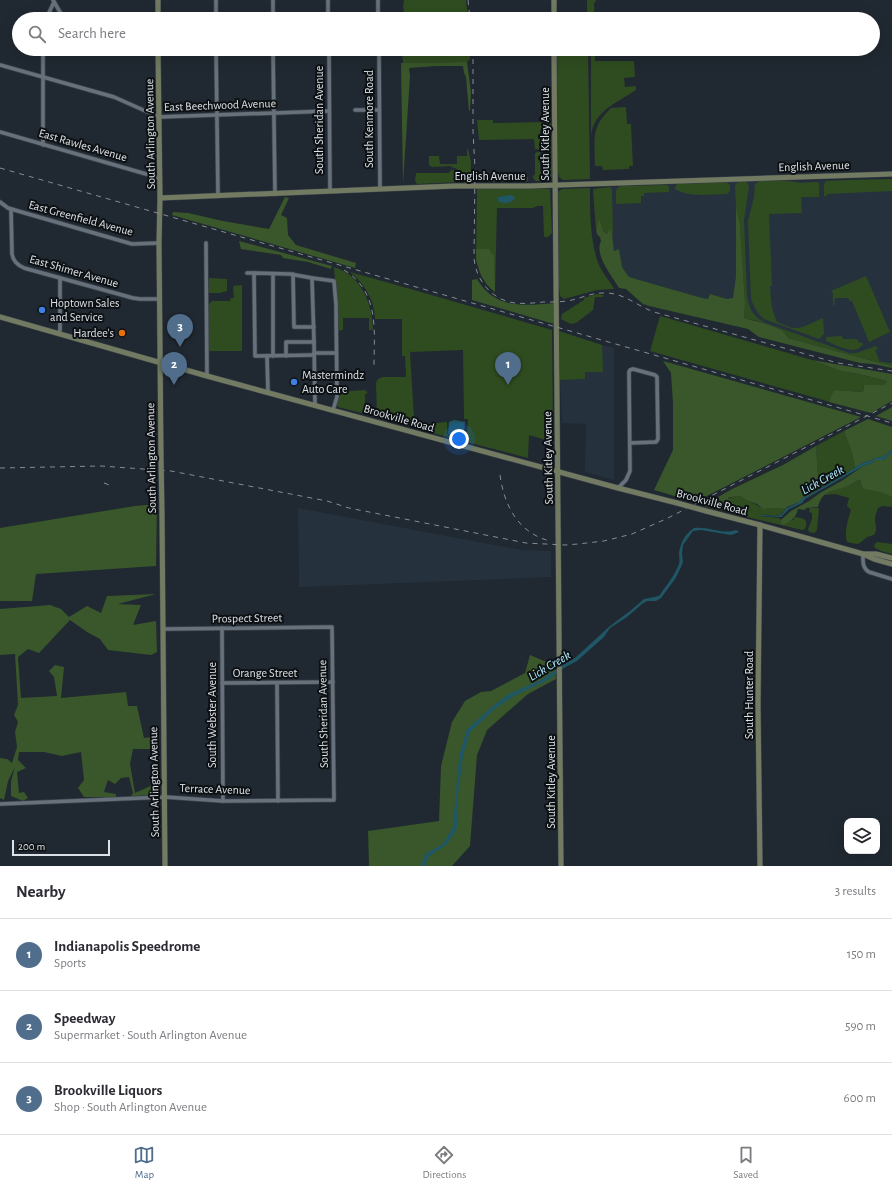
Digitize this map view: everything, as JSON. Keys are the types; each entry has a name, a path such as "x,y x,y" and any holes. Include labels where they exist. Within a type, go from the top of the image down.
{"street":[{"path":"158,0 158,12"},
{"path":"216,0 216,12"},
{"path":"273,0 273,12"},
{"path":"328,0 328,12"},
{"path":"378,0 378,12"},
{"path":"554,0 554,12"},
{"path":"49,12 54,1"},
{"path":"54,1 60,12"},
{"path":"43,56 43,144"},
{"name":"South Arlington Avenue","path":"158,56 165,866"},
{"path":"216,56 218,196"},
{"path":"273,56 275,194"},
{"name":"South Sheridan Avenue","path":"328,56 330,192"},
{"name":"South Kenmore Road","path":"379,56 380,189"},
{"name":"South Kitley Avenue","path":"554,56 561,866"},
{"name":"East Beechwood Avenue","path":"0,65 118,99 159,117 329,111"},
{"path":"355,110 379,110"},
{"name":"East Rawles Avenue","path":"0,132 160,178"},
{"name":"English Avenue","path":"160,198 472,185 555,185 788,176 892,174"},
{"name":"East Greenfield Avenue","path":"0,202 11,209 132,244 159,243"},
{"name":"East Shimer Avenue","path":"11,209 12,254 15,262 19,266 133,298 160,299"},
{"path":"206,243 207,376"},
{"path":"247,273 293,274 312,278 334,280 336,304 337,397 333,410"},
{"path":"254,273 255,356 336,353"},
{"path":"272,274 273,356"},
{"path":"293,274 294,327 314,327"},
{"path":"59,334 60,278"},
{"path":"312,278 315,405"},
{"name":"Brookville Road","path":"0,317 207,376 558,472 760,525 863,554 892,564"},
{"path":"286,356 286,342 314,342"},
{"path":"267,356 268,392"},
{"path":"618,488 626,480 630,473 629,372 633,369 654,374 657,377 658,439 656,442 630,443"},
{"name":"South Hunter Road","path":"760,525 758,712 760,866"},
{"path":"863,554 863,565 866,570 892,579"},
{"name":"Brookville Road","path":"863,554 876,554 892,558"},
{"name":"South Sheridan Avenue","path":"332,627 334,800"},
{"name":"Prospect Street","path":"163,629 332,627"},
{"name":"South Webster Avenue","path":"222,628 223,801"},
{"name":"Orange Street","path":"222,683 333,682"},
{"path":"277,683 278,800"},
{"name":"Terrace Avenue","path":"0,804 165,797 223,801 334,800"}],"shaded area":[{"path":"892,179 892,366 788,338 757,321 727,299 710,294 708,299 702,298 629,277 622,267 619,250 614,251 609,187 731,182"},
{"path":"602,345 614,348 614,480 585,472 586,424 562,423 560,380 585,379 585,372 602,372"},
{"path":"298,508 505,547 523,550 551,551 551,577 299,587"}],"green space":[{"path":"404,0 466,0 467,12 404,12"},
{"path":"587,0 596,0 594,4 595,12 587,12"},
{"path":"402,56 470,56 470,59 467,62 403,63"},
{"path":"557,56 588,56 590,179 563,180 559,177"},
{"path":"591,56 595,56 595,61 634,61 635,77 624,78 625,87 636,86 636,90 614,103 602,113 593,127 591,136"},
{"path":"467,62 471,92 470,111 466,77 463,66 409,68 410,76 403,184 401,63"},
{"path":"626,107 627,124 631,124 633,166 629,166 629,169 603,170 602,166 595,166 595,135 597,128 604,115 611,108"},
{"path":"477,120 493,120 493,123 551,122 552,129 549,131 548,129 540,130 540,150 535,149 534,139 479,140"},
{"path":"549,135 552,137 553,176 549,181 536,181 533,178 535,174 535,153 540,151 540,172 549,172"},
{"path":"467,149 471,162 471,183 464,183 459,171 451,166 432,167 429,165 429,156 439,156 440,164 457,164 457,156 467,156"},
{"path":"451,170 456,171 458,174 460,179 459,182 417,184 415,180 416,173 449,173"},
{"path":"492,174 523,174 528,177 528,181 488,182 487,179"},
{"path":"892,179 892,191 827,194 827,196 824,196 824,184 826,181"},
{"path":"759,181 819,183 819,197 801,197 802,213 769,214 772,286 770,286 772,304 777,322 792,328 797,328 803,327 823,318 824,334 819,339 764,319 756,310 751,299 748,221 754,197 755,184"},
{"path":"726,182 730,185 730,191 727,194 694,195 675,189 677,184"},
{"path":"739,182 747,182 749,186 744,220 747,296 749,305 755,316 766,323 849,353 856,353 876,346 878,349 875,350 880,362 892,363 892,366 788,338 781,330 777,328 763,322 744,318 745,303 740,225 736,206 735,186"},
{"path":"667,185 669,187 669,192 644,193 644,196 641,196 641,203 616,204 616,191 620,186"},
{"path":"477,187 550,189 552,233 548,237 544,237 543,206 533,208 497,208 495,292 487,285 482,277 476,261"},
{"path":"609,187 612,189 613,235 610,229 607,234 603,231 599,219 596,231 593,189"},
{"path":"590,188 591,227 596,256 602,271 614,289 597,290 564,299 560,296 559,288 558,192 562,189"},
{"path":"285,197 289,198 281,215 287,218 288,235 296,245 356,263 355,268 172,215 173,212 188,213 269,229"},
{"path":"736,206 740,225 745,303 744,318 777,328 781,330 788,338 892,366 892,368 860,363 759,337 748,329 643,304 626,289 619,288 608,272 602,259 599,247 601,241 596,231 599,218 603,231 607,234 610,228 614,251 619,249 622,267 629,277 702,298 708,299 710,294 727,299 733,298 736,277"},
{"path":"239,241 332,266 331,269 308,262 283,258 281,255 241,249"},
{"path":"476,249 489,249 494,255 495,292 486,283 480,273"},
{"path":"334,267 344,271 352,277 364,292 368,301 373,330 369,330 369,318 343,318 343,330 337,331 337,301"},
{"path":"350,272 552,330 553,442 529,435 528,458 425,431 423,428 425,424 447,422 447,433 449,436 465,440 467,437 468,419 464,419 463,350 410,352 414,418 411,426 377,417 376,383 378,379 383,377 406,377 405,356 402,356 402,319 375,319 373,306 368,293 360,281"},
{"path":"866,276 890,332 869,342 852,301 848,298 835,298 834,306 833,293 831,291"},
{"path":"209,278 227,279 227,291 220,293 208,293"},
{"path":"477,279 484,289 501,301 521,305 554,303 554,324 472,300 472,280"},
{"path":"242,285 242,351 209,351 208,305 212,301 230,301 231,298 234,298 233,286"},
{"path":"597,294 603,295 603,297 595,297 593,310 576,323 571,324 561,319 562,314 584,300 584,298"},
{"path":"660,316 812,360 840,371 887,381 884,385 864,385 863,392 834,390 830,402 650,351"},
{"path":"559,331 602,345 603,372 585,372 585,379 560,380"},
{"path":"842,336 843,339 857,339 859,343 861,342 863,344 856,350 851,350 826,341 826,337"},
{"path":"812,360 892,374 892,401 871,413 829,402 834,390 863,392 864,385 884,385 887,381 840,371"},
{"path":"663,361 861,417 695,502 654,490 673,450 671,373"},
{"path":"365,390 368,393 365,394 365,409 368,409 368,413 366,414 338,407 336,404 338,392"},
{"path":"892,407 892,421 876,416"},
{"path":"868,419 892,427 892,449 887,454 862,463 855,468 852,453 844,431"},
{"path":"844,431 852,453 855,468 819,489 816,446"},
{"path":"816,446 819,489 802,498 800,502 787,507 786,509 763,509 757,504 740,496 728,498 730,504 718,504 710,508 703,506 706,502 783,465"},
{"path":"892,452 892,497 880,492 863,489 860,480 848,486 829,492 822,497 818,507 806,508 805,510 798,509 796,515 791,521 783,525 780,523 781,520 791,511 843,480 863,466 872,463 875,460 883,460"},
{"path":"860,480 863,489 880,492 892,497 892,507 883,506 878,508 875,518 876,529 874,535 867,537 857,544 847,542 846,538 851,510 847,506 849,498 835,494 825,495 828,492"},
{"path":"740,496 763,509 786,509 783,513 777,516 760,516 779,518 781,520 780,523 793,520 795,517 801,518 806,521 805,529 802,530 710,508 718,504 722,505 730,498"},
{"path":"157,504 156,566 36,574 32,601 0,601 0,528 135,506"},
{"path":"810,508 819,508 817,530 814,533 809,532 808,529 812,519 812,513 809,512"},
{"path":"877,542 892,544 892,554 874,547"},
{"path":"156,594 118,604 141,605 133,625 156,621 157,652 151,655 108,650 100,639 70,620 39,653 28,649 18,657 21,698 57,696 54,677 49,671 55,665 64,667 61,698 126,692 128,706 137,706 144,738 151,737 152,730 157,730 156,749 133,749 130,764 135,793 159,784 160,795 131,796 133,793 129,777 121,778 115,784 108,780 104,792 116,794 116,797 84,797 78,788 84,780 81,752 62,756 44,752 19,752 18,760 26,768 17,772 19,793 24,792 28,798 23,801 11,796 11,781 15,767 8,781 4,800 0,798 0,758 7,759 12,763 17,747 15,732 18,722 14,715 18,705 15,654 0,655 0,609 50,605 61,609 69,617 87,606 101,613 107,596"},
{"path":"530,655 544,661 554,661 556,679 528,694 487,730 477,755 470,846 452,866 369,866 368,831 439,821 441,766 452,722 465,701 481,692 491,691 525,673"}],"water":[{"path":"511,195 515,197 510,202 502,203 498,201 498,197"},
{"path":"454,420 465,422 462,438 448,434 449,422"},
{"name":"Lick Creek","path":"892,449 892,452 883,460 875,460 872,463 863,466 805,499 802,503 789,509 781,517 761,516 778,516 782,514 787,508 800,502 802,498 808,496 862,463 881,457"},
{"name":"Lick Creek","path":"694,528 705,528 726,532 736,530 739,532 731,535 701,530 693,531 683,545 683,562 681,567 675,579 661,598 656,601 647,601 642,604 627,617 610,628 604,637 577,661 564,668 548,680 514,696 496,708 470,732 463,756 458,794 456,831 446,845 428,857 425,866 421,866 425,854 443,844 453,827 460,753 467,729 509,694 541,680 575,658 610,626 644,599 659,596 677,568 679,563 679,554 684,539"}],"railway":[{"path":"468,0 469,12"},
{"path":"473,56 473,131 475,169 474,258 478,274 482,282 492,294 515,303 564,301 601,293 619,295 654,312 838,363 892,371"},
{"path":"0,168 892,423"},
{"path":"344,270 356,279 364,289 369,301 374,326 374,367"},
{"path":"0,468 101,466 171,471 327,501 349,508 526,543 565,545 604,541 632,534 666,519 892,403"},
{"path":"500,475 505,497 514,516 529,532 550,541"},
{"path":"104,483 112,486"}],"place":[{"name":"Hoptown Sales and Service","path":"42,310"},
{"name":"Hardee's","path":"122,333"},
{"name":"Brookville Liquors","path":"180,347"},
{"name":"Mastermindz Auto Care","path":"294,382"},
{"name":"Speedway","path":"174,385"},
{"name":"Indianapolis Speedrome","path":"508,385"}]}
